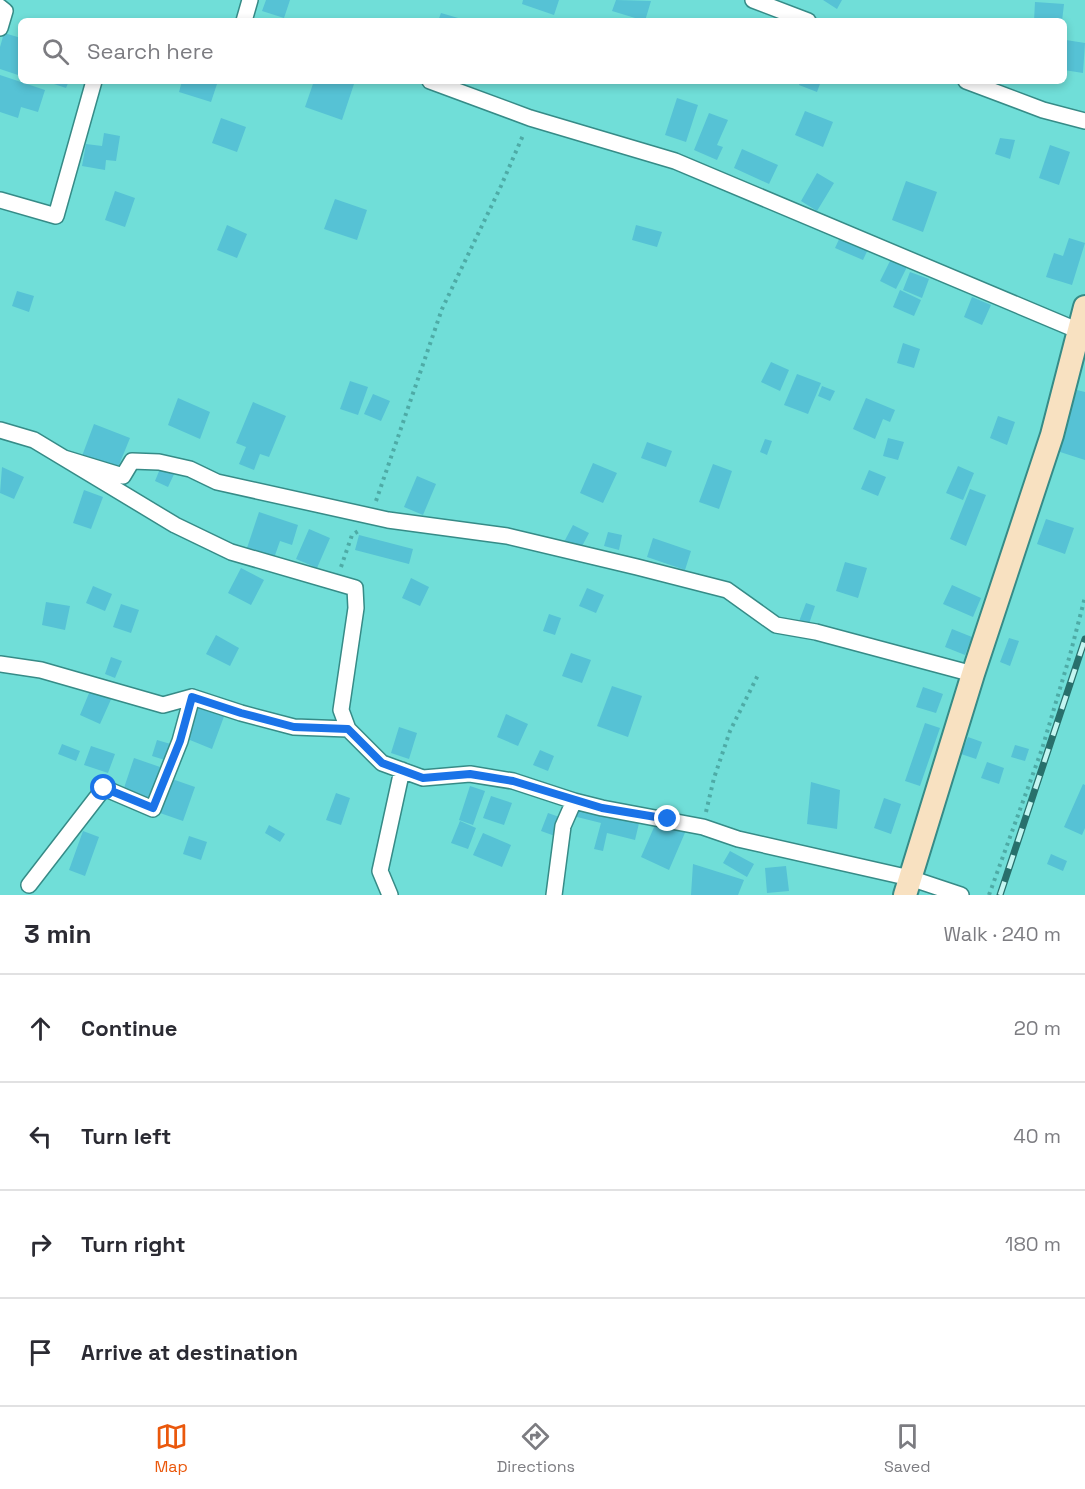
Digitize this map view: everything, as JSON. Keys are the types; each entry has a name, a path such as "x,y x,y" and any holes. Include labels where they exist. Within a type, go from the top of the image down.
{"street":[{"path":"245,18 250,0"},
{"path":"753,0 800,18"},
{"path":"0,7 5,11 0,28"},
{"path":"0,200 56,216 93,84"},
{"path":"438,84 530,118 675,161 1079,331"},
{"path":"974,84 1043,110 1085,121"},
{"path":"908,886 1052,435 1085,307"},
{"path":"0,430 34,440 175,525 231,552 355,588 356,608 341,710 348,729 382,763 423,778 470,774 513,781 574,801 703,827 738,839 908,886 961,895"},
{"path":"64,458 123,476 132,461 159,462 190,469 217,482 371,516 507,536 727,590 776,625 816,632 974,674"},
{"path":"0,664 41,670 163,705 192,697 294,727 348,729"},
{"path":"29,885 104,788 153,808 180,741 192,697"},
{"path":"390,895 380,872 402,770"},
{"path":"554,895 563,826 574,801"}],"path":[{"path":"335,582 352,535 367,526 442,309 501,186 530,118"},
{"path":"989,895 1042,749 1085,597"},
{"path":"703,827 714,778 730,731 759,673"}],"building":[{"path":"266,0 290,0 284,18 262,11"},
{"path":"523,0 559,0 554,15 522,4"},
{"path":"616,0 651,1 646,18 635,18 612,11"},
{"path":"823,0 842,0 837,9"},
{"path":"1035,2 1064,4 1062,18 1034,18"},
{"path":"441,13 458,18 439,18"},
{"path":"4,33 18,37 18,75 0,69 0,47"},
{"path":"1067,40 1085,43 1083,73 1067,70"},
{"path":"0,75 18,81 18,84 27,84 45,90 38,112 21,107 18,118 0,112"},
{"path":"54,84 68,84 66,88"},
{"path":"181,84 217,84 211,102 179,92"},
{"path":"313,84 354,84 342,120 305,107"},
{"path":"799,84 820,84 817,92"},
{"path":"677,98 698,105 686,142 665,135"},
{"path":"805,111 833,122 823,147 795,135"},
{"path":"709,113 728,120 717,145 723,147 717,160 694,150"},
{"path":"221,118 246,127 237,152 212,143"},
{"path":"104,133 120,136 116,161 106,160 105,170 82,166 86,144 102,146"},
{"path":"1000,138 1015,140 1010,159 995,154"},
{"path":"1050,145 1070,152 1059,185 1039,178"},
{"path":"742,149 778,165 769,184 734,168"},
{"path":"817,173 834,183 817,211 801,201"},
{"path":"906,181 937,192 923,232 892,220"},
{"path":"115,191 135,198 125,227 105,220"},
{"path":"335,199 367,210 357,240 324,229"},
{"path":"227,225 247,234 237,258 217,250"},
{"path":"636,225 662,232 657,247 632,240"},
{"path":"841,235 869,247 863,260 835,248"},
{"path":"1069,238 1085,243 1072,285 1046,277 1054,253 1063,256"},
{"path":"891,259 907,267 896,289 880,281"},
{"path":"910,272 929,279 922,298 903,290"},
{"path":"900,290 921,300 914,316 893,307"},
{"path":"17,291 34,296 29,312 12,306"},
{"path":"972,297 991,305 982,325 964,317"},
{"path":"903,343 920,349 914,368 897,363"},
{"path":"771,362 789,370 780,391 761,382"},
{"path":"797,374 821,383 808,414 784,405"},
{"path":"350,381 368,387 358,415 340,409"},
{"path":"822,386 835,391 830,401 818,396"},
{"path":"1077,390 1085,392 1085,460 1057,451"},
{"path":"373,394 390,401 381,421 364,414"},
{"path":"178,398 210,412 200,439 168,425"},
{"path":"866,398 895,410 890,422 883,419 875,439 853,429"},
{"path":"253,402 286,416 269,457 260,454 254,470 239,464 246,447 236,443"},
{"path":"998,416 1015,422 1007,445 990,438"},
{"path":"94,424 130,438 117,470 82,456"},
{"path":"888,438 904,442 898,460 883,456"},
{"path":"765,439 772,441 767,455 760,452"},
{"path":"647,442 672,451 666,467 641,458"},
{"path":"593,463 617,473 603,503 580,493"},
{"path":"162,464 176,470 168,487 155,481"},
{"path":"713,464 732,471 719,509 699,502"},
{"path":"958,466 974,473 963,500 946,493"},
{"path":"2,467 24,477 14,499 0,493"},
{"path":"869,470 886,477 878,496 861,489"},
{"path":"417,476 436,484 423,515 404,507"},
{"path":"970,489 986,495 966,546 950,539"},
{"path":"84,490 103,497 91,529 73,523"},
{"path":"259,512 298,525 292,545 280,541 274,558 247,548"},
{"path":"1046,519 1074,528 1065,554 1037,544"},
{"path":"573,525 589,533 580,550 564,542"},
{"path":"309,529 330,538 317,568 296,559"},
{"path":"608,532 622,535 619,550 604,546"},
{"path":"359,535 413,549 409,564 355,550"},
{"path":"653,538 691,551 685,570 647,557"},
{"path":"845,562 867,568 858,598 836,591"},
{"path":"241,568 264,580 251,605 228,593"},
{"path":"411,578 429,587 420,606 402,598"},
{"path":"952,585 981,598 973,617 943,604"},
{"path":"93,586 112,594 105,611 86,603"},
{"path":"587,588 604,595 596,613 579,606"},
{"path":"46,602 70,606 65,630 42,625"},
{"path":"806,603 815,606 808,627 798,624"},
{"path":"121,604 139,610 131,633 113,627"},
{"path":"549,614 561,618 555,635 543,631"},
{"path":"952,629 972,637 965,655 945,647"},
{"path":"216,635 239,648 230,666 206,654"},
{"path":"1009,638 1019,641 1010,666 1000,662"},
{"path":"571,653 591,660 582,683 562,676"},
{"path":"111,657 122,661 115,678 105,674"},
{"path":"92,686 113,695 100,724 80,715"},
{"path":"612,686 642,696 628,737 597,726"},
{"path":"923,687 943,694 936,713 916,707"},
{"path":"199,701 226,711 212,749 185,738"},
{"path":"506,714 528,724 518,746 497,737"},
{"path":"925,723 940,728 920,786 905,781"},
{"path":"399,727 417,733 409,759 391,753"},
{"path":"968,737 982,742 976,759 961,754"},
{"path":"157,740 174,745 168,761 152,756"},
{"path":"62,744 80,751 76,761 58,754"},
{"path":"1015,745 1029,749 1025,761 1011,757"},
{"path":"91,746 115,754 108,773 84,765"},
{"path":"540,750 554,756 548,771 533,765"},
{"path":"134,758 160,767 149,800 123,791"},
{"path":"987,762 1004,768 999,784 981,778"},
{"path":"172,779 195,787 183,821 160,813"},
{"path":"811,782 840,790 837,829 807,824"},
{"path":"1083,784 1085,785 1085,828 1082,835 1064,827"},
{"path":"470,786 485,791 473,825 459,820"},
{"path":"336,793 350,798 341,825 326,820"},
{"path":"491,796 512,803 504,825 483,818"},
{"path":"884,798 901,804 891,834 874,828"},
{"path":"576,803 640,819 635,840 607,833 603,851 594,849 601,823 573,816"},
{"path":"548,813 562,818 555,836 541,831"},
{"path":"669,820 687,828 669,870 641,857 655,825 665,829"},
{"path":"460,821 476,828 468,849 451,843"},
{"path":"269,825 285,834 280,842 265,833"},
{"path":"83,831 99,837 85,876 69,870"},
{"path":"483,833 511,845 502,867 473,855"},
{"path":"189,836 207,842 201,860 183,854"},
{"path":"730,851 754,864 747,877 723,863"},
{"path":"1051,854 1067,861 1063,871 1047,864"},
{"path":"693,864 744,880 738,895 691,895"},
{"path":"786,866 789,891 767,893 765,868"}],"railway":[{"path":"1000,895 1085,639"}],"route":[{"path":"104,788 153,808 180,741 192,697 294,727 348,729 382,763 423,778 470,774 513,781 602,808 668,819"}]}
